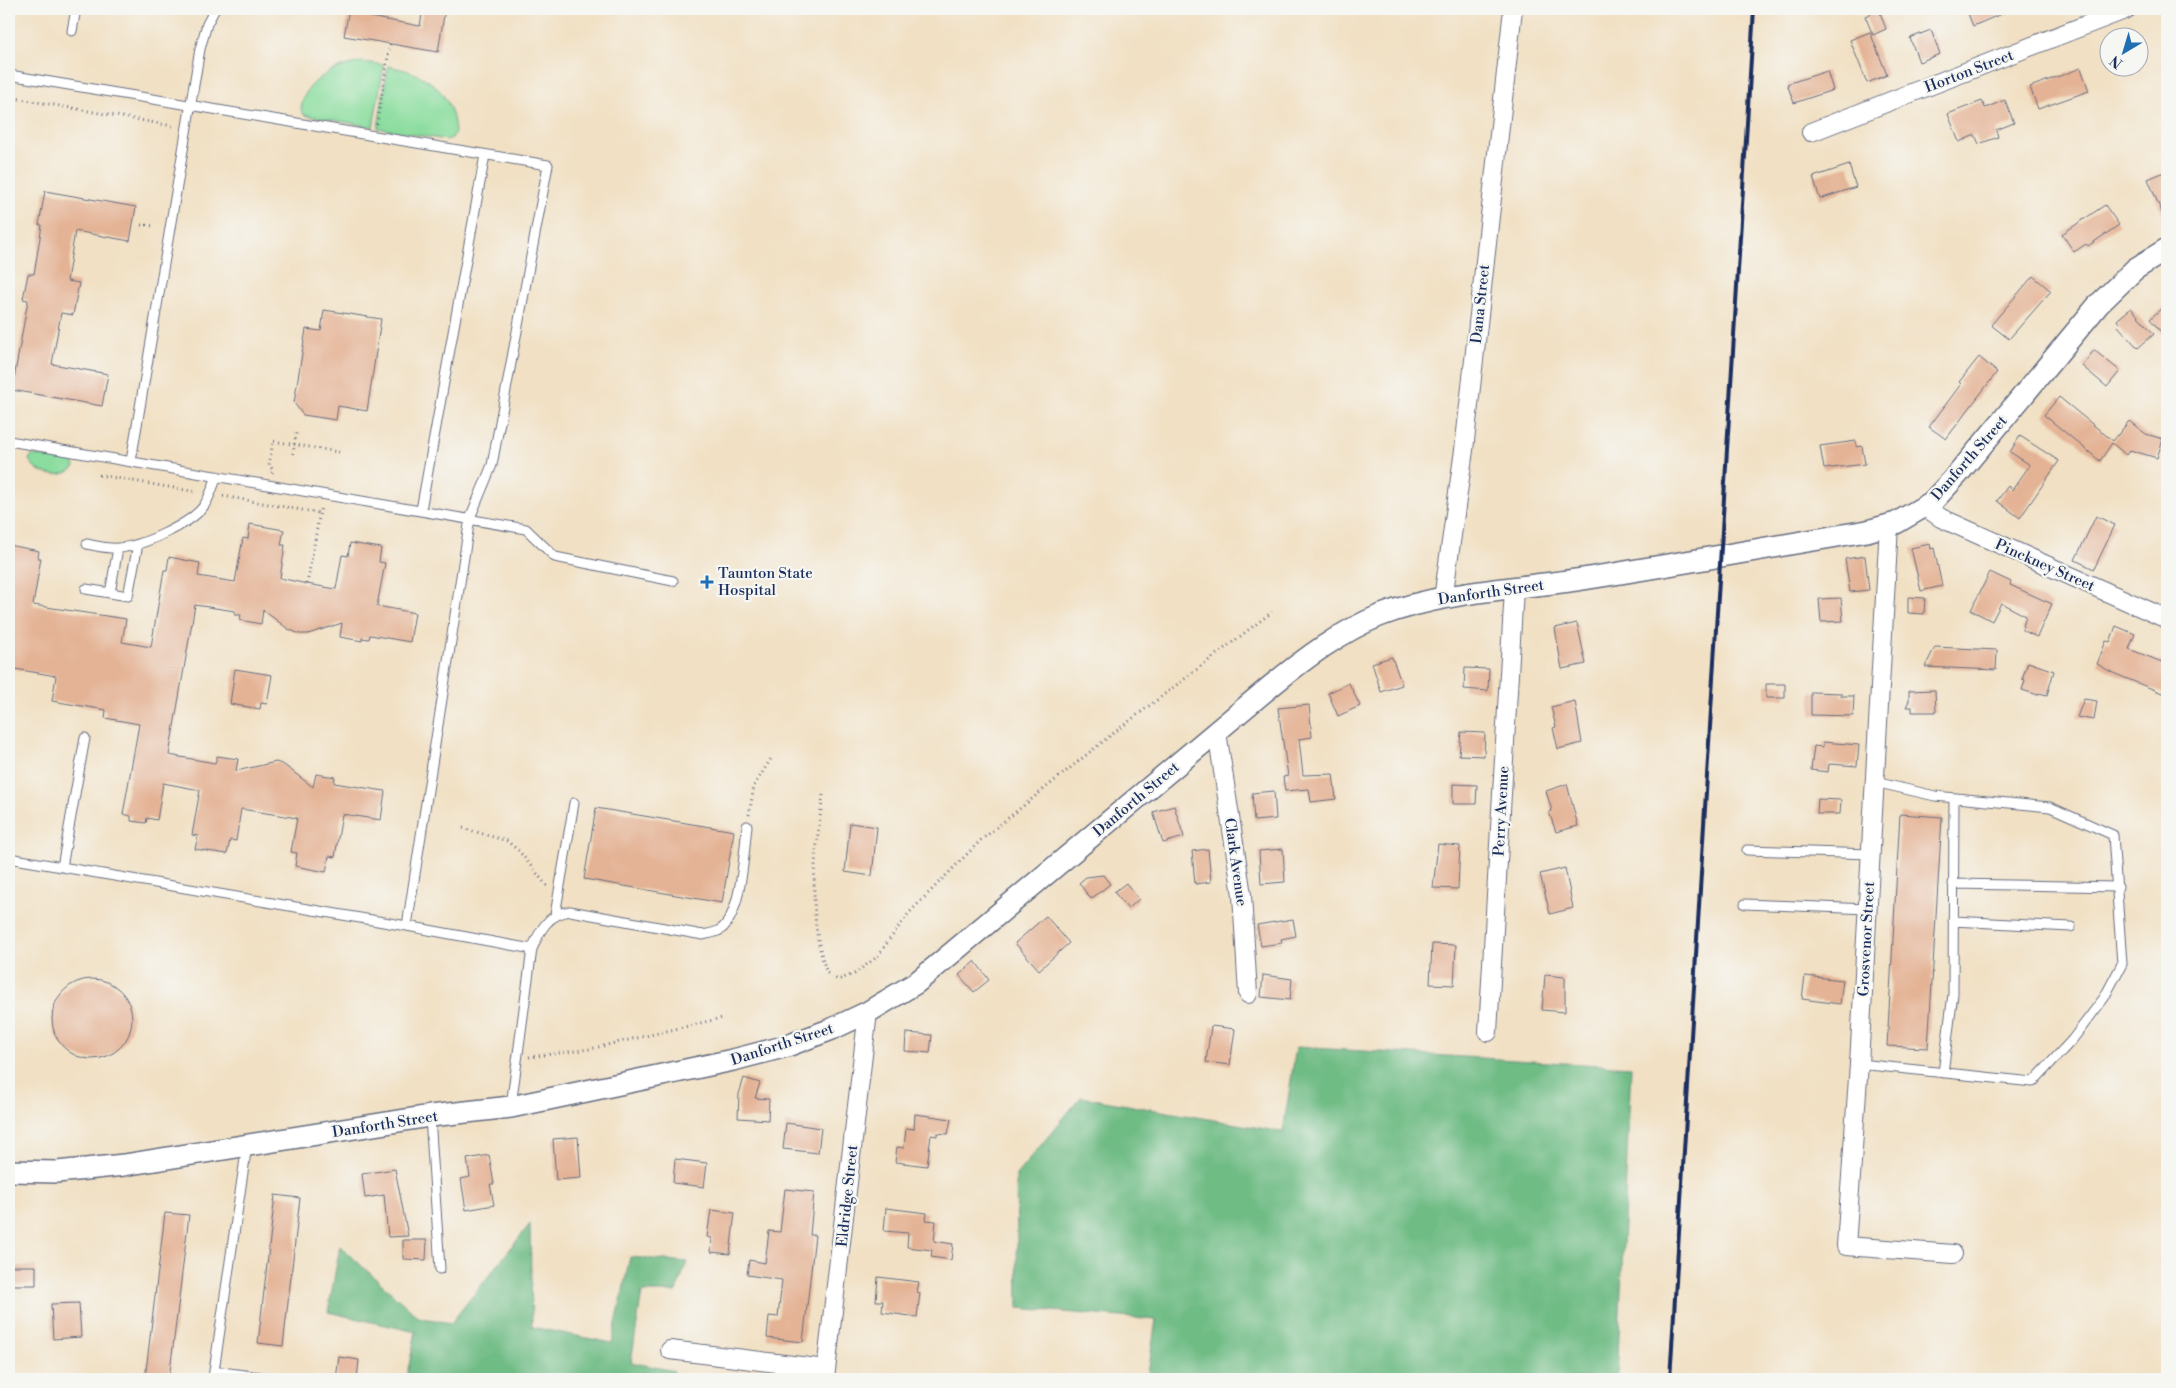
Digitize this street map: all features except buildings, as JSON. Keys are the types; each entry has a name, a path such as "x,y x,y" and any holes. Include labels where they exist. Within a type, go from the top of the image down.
{"street":[{"name":"Dana Street","path":"1443,599 1464,450 1513,9"},
{"name":"Horton Street","path":"1811,132 2128,9"},
{"name":"Danforth Street","path":"9,1171 57,1172 117,1166 430,1116 511,1107 733,1060 813,1037 868,1012 931,972 1291,670 1356,627 1403,608 1443,599 1867,531 1889,525 1925,507 1958,474 2098,304 2135,269 2167,249"},
{"name":"Pinckney Street","path":"1925,507 1941,518 2167,619"},
{"name":"Grosvenor Street","path":"1889,525 1859,1064 1846,1246 1953,1254"},
{"name":"Perry Avenue","path":"1488,1032 1514,589"},
{"name":"Clark Avenue","path":"1216,732 1242,895 1248,994"},
{"name":"Eldridge Street","path":"826,1374 868,1012"},
{"path":"670,1350 826,1374"}],"lane":[{"path":"72,31 76,9"},
{"path":"131,461 200,48 207,24 215,9"},
{"path":"9,75 548,165 492,464 470,518 407,926"},
{"path":"421,510 485,154"},
{"path":"9,441 526,529 555,557 673,581"},
{"path":"87,544 118,548 138,544 189,521 204,507 217,476"},
{"path":"86,589 128,596 138,544"},
{"path":"110,593 118,548"},
{"path":"62,867 86,738"},
{"path":"1859,1064 2033,1082 2072,1040 2104,998 2122,964 2113,835 2050,807 1935,796 1875,782"},
{"path":"1943,1073 1953,994 1954,798"},
{"path":"555,915 574,803"},
{"path":"511,1107 532,949 543,926 555,915 562,912 576,912 703,935 719,931 729,920 737,902 747,826"},
{"path":"1747,850 1871,854"},
{"path":"9,858 532,949"},
{"path":"1953,884 2118,887"},
{"path":"1745,904 1868,909"},
{"path":"1953,921 2071,928"},
{"path":"430,1116 440,1269"},
{"path":"248,1145 214,1375 276,1379"}],"path":[{"path":"375,136 390,44"},
{"path":"9,98 173,126 172,135"},
{"path":"141,225 156,227 158,218"},
{"path":"293,454 296,434"},
{"path":"265,484 274,470 270,465 273,442 339,452"},
{"path":"307,584 323,493"},
{"path":"823,795 814,864 814,923 827,972 838,980 854,974 877,957 908,912 982,840 1111,735 1272,612"},
{"path":"747,826 754,786 762,769 772,757"},
{"path":"462,828 499,838 513,846 558,899"},
{"path":"516,1059 590,1048 722,1018"}],"green space":[{"path":"363,62 384,65 373,127 304,115 301,109 303,99 315,82 333,71"},
{"path":"388,66 402,69 426,79 443,95 453,118 455,133 452,138 446,140 378,128"},
{"path":"32,455 73,461 75,467 63,474 50,474 32,465 29,459"},
{"path":"1296,1047 1631,1067 1617,1379 1147,1379 1156,1320 1018,1308 1016,1175 1081,1097 1283,1132"},
{"path":"530,1224 532,1327 612,1343 630,1257 687,1262 676,1292 642,1292 631,1362 674,1371 673,1379 406,1379 416,1332 328,1312 340,1246 418,1317 451,1323"}],"railway":[{"path":"1670,1379 1754,9"}],"place":[{"name":"Taunton State Hospital","path":"707,582"}]}
